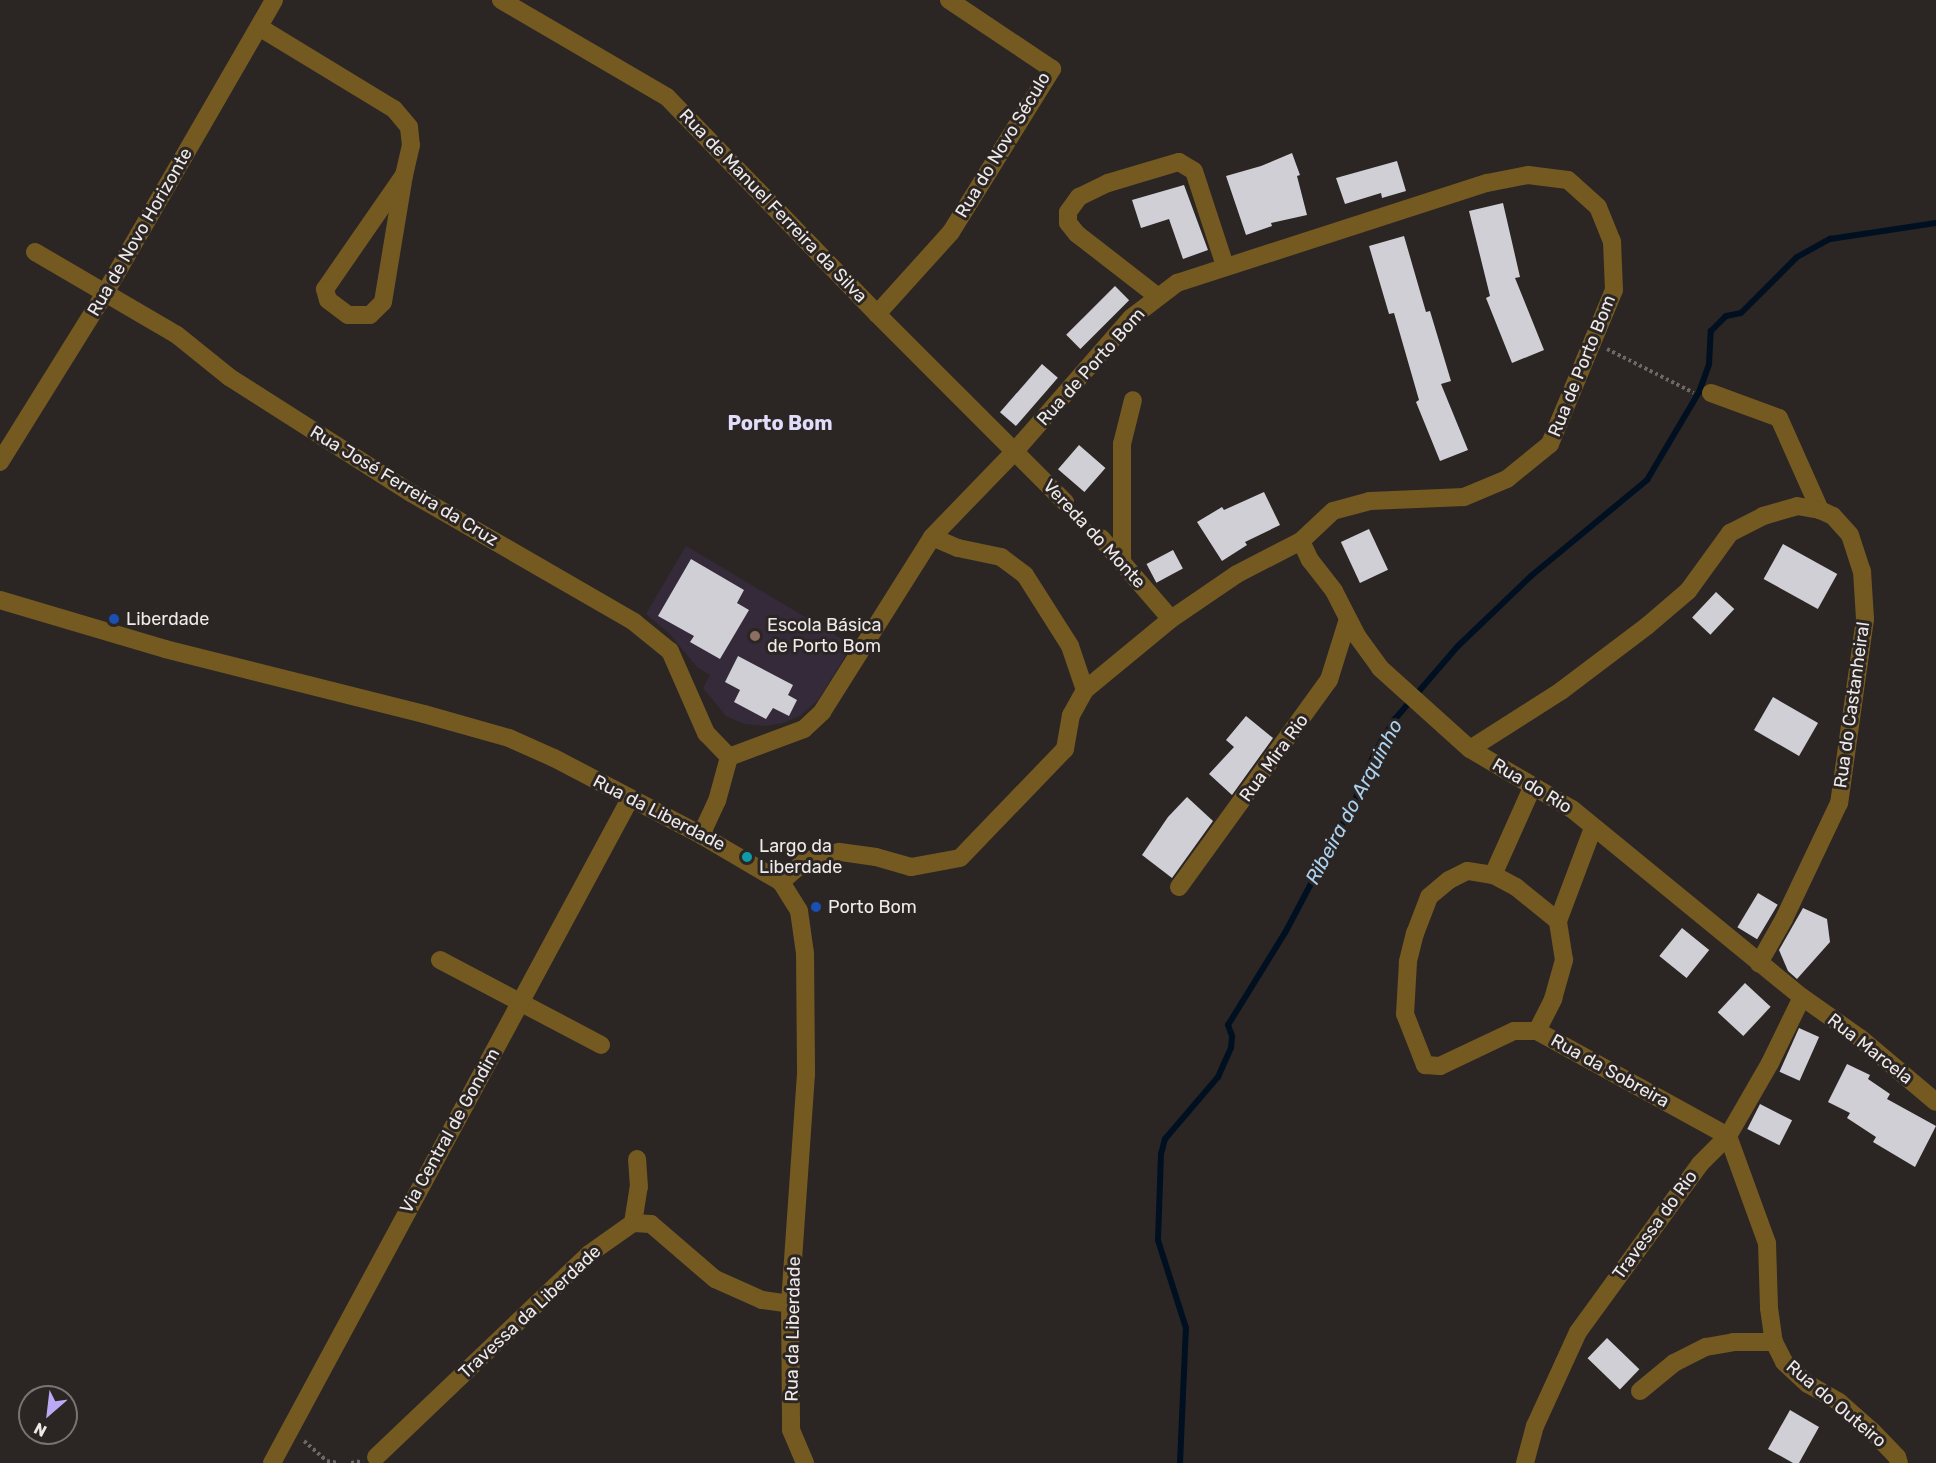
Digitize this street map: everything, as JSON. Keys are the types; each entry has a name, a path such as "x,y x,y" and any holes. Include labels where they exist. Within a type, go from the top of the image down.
{"street":[{"name":"Rua de Novo Horizonte","path":"0,462 105,293 274,0"},
{"name":"Rua de Manuel Ferreira da Silva","path":"501,0 668,96 877,314 1015,451"},
{"name":"Rua do Novo Século","path":"877,314 951,232 1052,69 949,0"},
{"path":"259,27 394,109 409,127 411,145 383,302 370,315 348,315 328,300 325,289 404,175"},
{"path":"1157,296 1077,234 1068,223 1068,212 1078,197 1108,183 1179,162 1194,171 1225,266"},
{"name":"Rua de Porto Bom","path":"729,757 804,729 822,712 932,537 1015,451 1131,318 1177,283 1487,183 1528,175 1568,180 1599,207 1612,241 1614,290 1550,444 1507,479 1464,497 1370,501 1334,511 1301,541 1238,574 1171,619 1085,690 1071,715 1065,749 960,858 911,867 876,857 839,852 805,861 781,882"},
{"name":"Rua José Ferreira da Cruz","path":"35,252 177,335 229,377 411,494 634,622 670,651 706,733 729,757"},
{"name":"Rua do Castanheiral","path":"1711,393 1779,418 1820,510 1833,516 1850,535 1862,571 1865,619 1839,802 1784,919 1759,963"},
{"path":"1122,563 1122,444 1133,400"},
{"name":"Vereda do Monte","path":"1015,451 1065,502"},
{"path":"1470,748 1561,691 1647,627 1688,591 1730,533 1763,516 1797,506 1820,510"},
{"path":"932,537 958,548 1001,556 1025,575 1070,646 1085,690"},
{"name":"Vereda do Monte","path":"1101,538 1171,619"},
{"name":"Rua do Rio","path":"1301,541 1310,560 1334,591 1357,636 1380,668 1403,689 1470,748 1532,788 1572,809 1802,997"},
{"name":"Rua da Liberdade","path":"0,600 165,649 424,714 509,738 554,758 701,835 781,882 799,911 805,953 806,1074 790,1304 791,1430 805,1463"},
{"name":"Rua Mira Rio","path":"1179,887 1329,680 1348,619"},
{"path":"701,835 717,801 729,757"},
{"path":"1493,875 1532,788"},
{"name":"Via Central de Gondim","path":"272,1463 630,799"},
{"path":"1537,1031 1514,1031 1440,1066 1425,1065 1405,1014 1408,962 1415,933 1430,897 1449,880 1467,871 1493,875 1516,887 1558,921 1593,828"},
{"name":"Rua da Sobreira","path":"1558,921 1564,960 1553,999 1537,1031 1728,1136"},
{"path":"440,960 601,1045"},
{"name":"Rua Marcela","path":"1802,997 1860,1038 1936,1102"},
{"name":"Travessa do Rio","path":"1525,1463 1535,1426 1578,1332 1700,1164 1728,1136 1770,1063 1802,997"},
{"name":"Rua do Outeiro","path":"1728,1136 1767,1243 1768,1308 1774,1342 1784,1362 1808,1384 1839,1402 1873,1432 1897,1457 1899,1463"},
{"path":"637,1159 639,1187 633,1223 651,1224 715,1279 762,1300 790,1304"},
{"name":"Travessa da Liberdade","path":"376,1457 589,1254 633,1223"},
{"path":"1640,1391 1674,1363 1706,1347 1733,1342 1774,1342"}],"path":[{"path":"1593,341 1689,391"},
{"name":"Vereda do Monte","path":"1065,502 1101,538"},
{"path":"291,1426 313,1451 327,1461 338,1463"}],"shaded area":[{"name":"Escola Básica de Porto Bom","path":"686,546 852,645 818,700 801,715 784,723 766,726 744,724 726,716 703,688 710,675 697,667 669,633 646,614"}],"building":[{"path":"1292,153 1300,175 1297,176 1307,215 1271,223 1272,226 1246,235 1226,176 1261,166"},
{"path":"1397,161 1406,191 1382,198 1381,193 1345,204 1336,178"},
{"path":"1184,185 1208,250 1183,259 1169,219 1141,228 1132,200"},
{"path":"1503,203 1520,277 1515,278 1544,350 1512,363 1486,298 1490,296 1469,211"},
{"path":"1404,236 1426,312 1430,311 1451,381 1441,384 1468,450 1440,461 1416,402 1419,400 1394,313 1389,314 1369,246"},
{"path":"1115,286 1129,300 1080,349 1066,335"},
{"path":"1042,364 1058,378 1016,426 1000,412"},
{"path":"1079,445 1105,468 1084,492 1058,469"},
{"path":"1264,492 1280,525 1245,542 1247,545 1222,561 1197,522 1222,507 1224,510"},
{"path":"1369,529 1388,570 1360,583 1341,542"},
{"path":"1783,544 1837,574 1818,609 1764,579"},
{"path":"1173,550 1183,569 1156,583 1147,564"},
{"path":"691,559 744,590 737,603 749,610 720,659 690,642 694,636 658,616"},
{"path":"1716,592 1734,609 1710,635 1692,618"},
{"path":"738,656 793,685 788,695 797,700 789,716 773,708 766,719 734,702 740,690 725,682"},
{"path":"1773,697 1818,723 1799,756 1754,730"},
{"path":"1246,716 1273,738 1232,795 1209,774 1234,747 1226,740"},
{"path":"1187,797 1213,821 1172,878 1142,855 1168,817"},
{"path":"1758,893 1778,905 1757,939 1737,927"},
{"path":"1803,908 1827,919 1830,942 1797,979 1788,971 1779,950"},
{"path":"1682,928 1709,950 1687,978 1659,956"},
{"path":"1745,983 1771,1007 1743,1036 1718,1012"},
{"path":"1799,1028 1819,1037 1800,1081 1779,1072"},
{"path":"1847,1064 1870,1075 1868,1079 1890,1094 1887,1099 1936,1126 1915,1167 1873,1142 1876,1137 1847,1118 1850,1113 1828,1102"},
{"path":"1760,1104 1792,1120 1779,1145 1747,1129"},
{"path":"1607,1338 1639,1369 1620,1389 1588,1358"},
{"path":"1790,1410 1819,1427 1799,1463 1793,1463 1768,1449"}],"waterway":[{"name":"Ribeira do Arquinho","path":"1180,1463 1186,1328 1158,1240 1161,1154 1165,1139 1218,1077 1231,1048 1232,1036 1228,1025 1286,931 1355,800 1375,752 1395,719 1458,646 1531,576 1647,480 1699,392 1709,364 1711,331 1726,316 1741,313 1797,257 1830,239 1936,223"}],"place":[{"name":"Liberdade","path":"114,619"},
{"name":"Escola Básica de Porto Bom","path":"755,636"},
{"name":"Largo da Liberdade","path":"747,857"},
{"name":"Porto Bom","path":"816,907"}],"district":[{"name":"Porto Bom","path":"780,423"}]}
